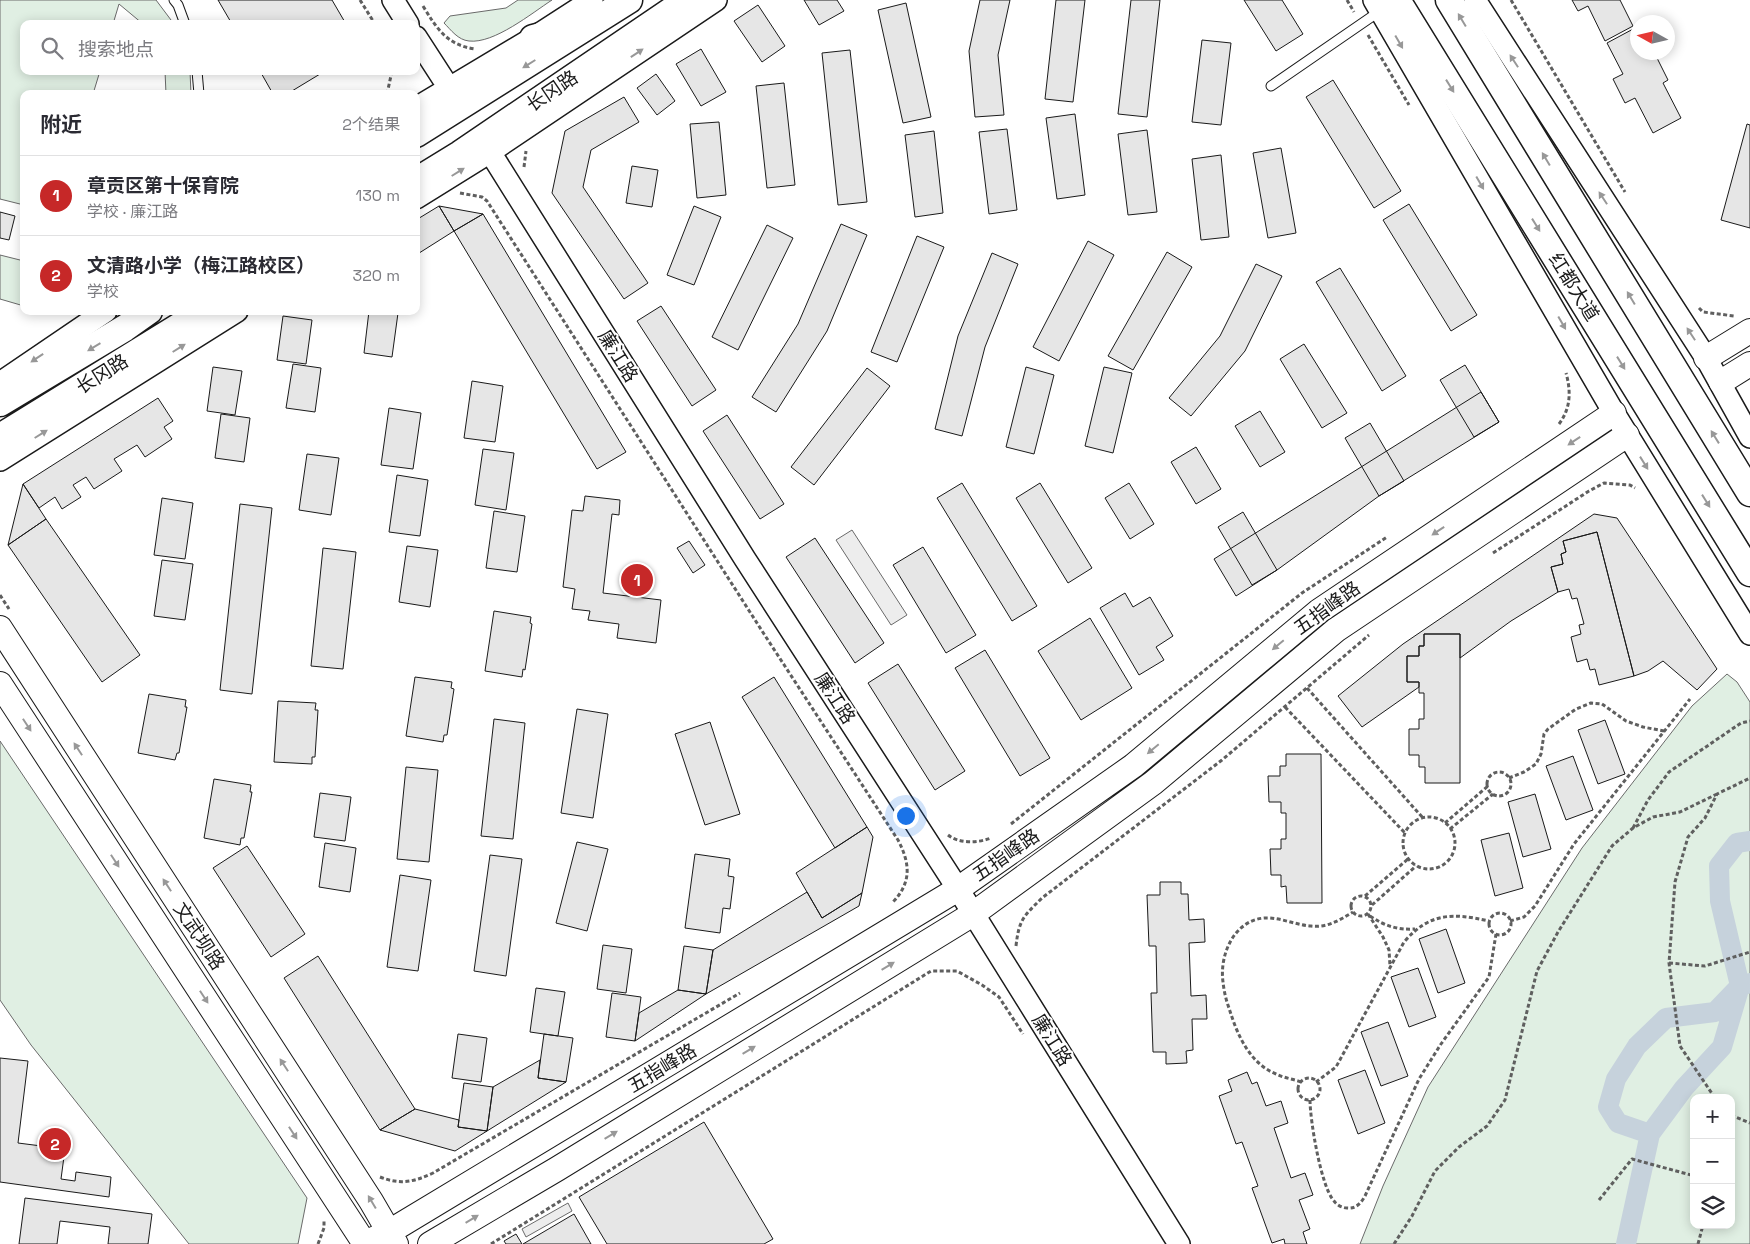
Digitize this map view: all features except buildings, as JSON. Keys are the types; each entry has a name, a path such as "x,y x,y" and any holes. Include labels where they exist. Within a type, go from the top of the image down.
{"main road":[{"name":"长冈路","path":"420,131 594,11 629,0"},
{"name":"长冈路","path":"420,179 460,154 687,0"},
{"path":"1449,0 1750,493"},
{"name":"红都大道","path":"1384,4 1750,573"},
{"path":"533,38 594,11"},
{"path":"571,97 622,44"},
{"name":"长冈路","path":"0,437 198,315"},
{"name":"长冈路","path":"0,404 122,317"},
{"path":"1706,358 1746,321"},
{"path":"1721,382 1750,364"},
{"name":"五指峰路","path":"364,1244 393,1238 958,889 1133,766 1319,611 1614,414"},
{"name":"五指峰路","path":"430,1244 973,914 1153,783 1336,630 1627,435"},
{"name":"文武坝路","path":"0,628 366,1192 393,1238"},
{"name":"文武坝路","path":"0,684 364,1244"}],"street":[{"path":"393,0 406,20"},
{"path":"420,196 490,152 716,0"},
{"path":"1475,0 1706,358 1750,437"},
{"path":"1384,4 1614,414 1750,634"},
{"path":"420,106 533,38"},
{"path":"420,43 448,88"},
{"name":"廉江路","path":"490,152 745,558 958,889 1180,1244"},
{"path":"0,460 230,315"},
{"path":"0,383 122,317"}],"lane":[{"path":"174,0 184,20"},
{"path":"1271,86 1362,25 1384,4"},
{"path":"197,75 199,90"}],"path":[{"path":"360,0 372,20"},
{"path":"1347,0 1412,109"},
{"path":"1511,0 1625,193"},
{"path":"422,6 445,37 463,48 483,48"},
{"path":"388,90 391,75"},
{"path":"526,175 524,168 527,147"},
{"path":"453,192 473,195 487,201 898,840 906,858 907,874 905,886 901,894 888,906"},
{"path":"1696,306 1703,312 1734,316 1746,321"},
{"path":"1555,428 1564,417 1570,394 1565,367"},
{"path":"1485,558 1589,491 1604,484 1630,484 1637,489"},
{"path":"1004,830 1302,593 1395,532"},
{"path":"1016,948 1017,932 1022,918 1042,898 1222,760 1372,632"},
{"path":"1307,688 1423,818"},
{"path":"1510,921 1524,917 1535,906 1574,844 1690,699"},
{"path":"1509,778 1524,772 1536,764 1544,734 1548,729 1576,709 1591,704 1602,704 1626,722 1664,731"},
{"path":"1284,707 1405,833"},
{"path":"1633,828 1648,800 1669,772 1741,723 1750,721"},
{"path":"1496,773 1501,773 1509,778 1511,783 1507,793 1503,796 1493,794 1488,786 1488,780 1496,773"},
{"path":"1394,1244 1412,1216 1435,1171 1459,1147 1487,1126 1505,1100 1537,971 1558,932 1612,846 1633,828 1653,817 1680,812 1750,778"},
{"path":"1445,823 1488,786"},
{"path":"1450,829 1493,794"},
{"path":"1712,1094 1680,1046 1669,963 1675,882 1688,837 1705,818 1717,794"},
{"path":"1423,818 1431,818 1445,823 1450,829 1454,843 1450,858 1445,863 1431,869 1416,866 1408,859 1403,846 1405,833 1412,823 1423,818"},
{"path":"944,832 950,837 964,842 990,839 997,834"},
{"path":"1408,859 1365,896 1355,898 1351,908 1357,916 1363,917 1368,914 1372,905 1416,866"},
{"path":"1365,896 1372,905"},
{"path":"1301,1082 1276,1074 1259,1064 1244,1045 1234,1025 1222,981 1224,962 1230,941 1240,928 1253,920 1269,918 1310,926 1325,926 1353,912"},
{"path":"1497,913 1503,913 1510,921 1510,927 1507,932 1501,935 1496,934 1489,926 1492,916 1497,913"},
{"path":"1368,914 1383,925 1395,929 1415,929"},
{"path":"1368,914 1389,950 1390,967"},
{"path":"1316,1082 1336,1067 1404,942 1415,929 1430,920 1451,916 1489,921"},
{"path":"1310,1100 1313,1135 1327,1189 1333,1201 1342,1207 1351,1209 1360,1204 1365,1196 1419,1079 1441,1044 1489,977 1496,934"},
{"path":"1669,963 1705,966 1750,952"},
{"path":"491,1244 931,971 957,971 982,984 999,997 1025,1038"},
{"path":"375,1173 389,1180 405,1182 418,1180 433,1174 747,989"},
{"path":"1306,1079 1312,1079 1316,1082 1320,1087 1316,1098 1305,1099 1298,1092 1301,1082 1306,1079"},
{"path":"1735,1117 1750,1123"},
{"path":"1599,1200 1632,1159 1690,1174"},
{"path":"1698,1244 1702,1229"}],"green space":[{"path":"0,0 156,0 171,20 138,20 119,4 114,20 20,20 20,75 99,75 94,90 20,90 20,204 0,199"},
{"path":"518,0 552,0 512,27 490,38 479,41 461,39 444,23 450,16 506,8"},
{"path":"165,75 190,75 191,90 166,90"},
{"path":"0,255 20,260 20,305 0,299"},
{"path":"1727,674 1737,682 1750,702 1750,1244 1360,1244 1383,1186 1428,1087 1582,848 1692,706"},
{"path":"0,741 307,1198 298,1244 189,1244 31,1045 0,1000"}],"shaded area":[{"path":"852,530 907,615 891,625 836,540"},
{"path":"568,1203 572,1211 526,1237 522,1229"}],"waterway":[{"path":"1650,1134 1684,1088 1722,1047 1740,986 1720,901 1719,866 1737,843 1750,841"},
{"path":"1626,1244 1650,1134 1618,1123 1608,1107 1616,1079 1637,1046 1666,1018 1715,1012 1740,986 1750,983"}],"place":[{"name":"章贡区第十保育院","path":"637,580"},
{"name":"文清路小学（梅江路校区）","path":"55,1144"}]}
